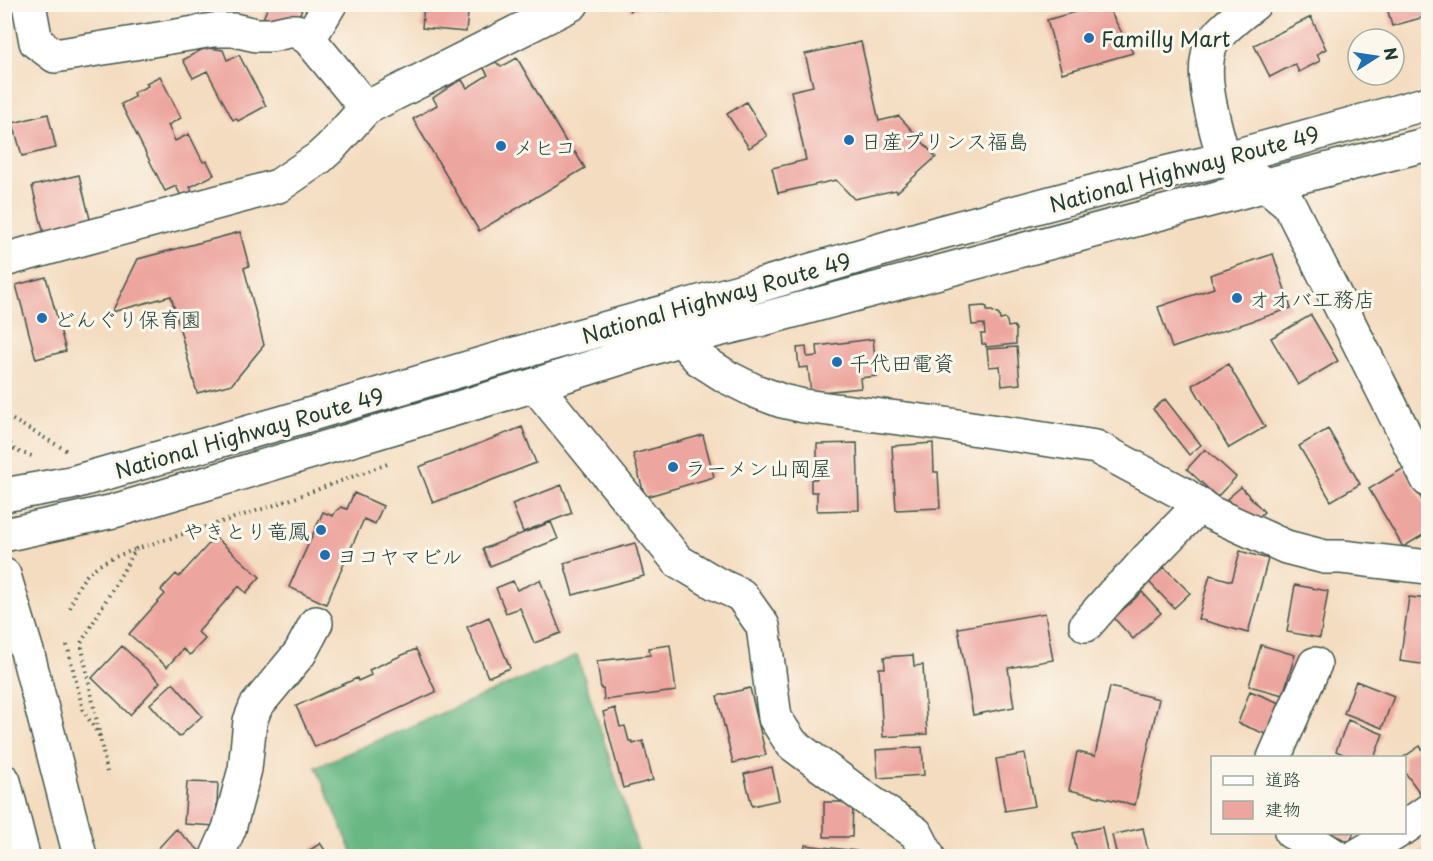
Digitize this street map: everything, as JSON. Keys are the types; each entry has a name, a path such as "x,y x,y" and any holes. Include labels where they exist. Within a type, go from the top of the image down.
{"main road":[{"path":"28,4 36,42 55,56 218,17 234,30 256,35 297,31 309,39 366,108"},
{"path":"309,39 330,4"},
{"path":"4,260 278,186 319,158 366,108 572,4"},
{"path":"1254,4 1235,17 1213,41 1206,62 1208,88 1224,159 1266,185 1289,204 1428,480"},
{"name":"National Highway Route 49","path":"4,495 71,483 938,233 1428,104"},
{"name":"National Highway Route 49","path":"4,535 114,511 681,339 1428,144"},
{"path":"681,339 699,359 727,377 782,401 1096,447 1182,493 1211,513 1286,547 1325,557 1428,567"},
{"path":"535,385 678,561 741,595 763,626 775,718 792,744 916,834 928,856"},
{"path":"1086,625 1200,505"},
{"path":"4,575 28,655 80,856"},
{"path":"217,856 229,829 245,769 250,721 253,713 256,706 300,653 316,623"},
{"path":"1275,756 1315,664"},
{"path":"4,781 23,856"},
{"path":"1406,827 1428,811"},
{"path":"1295,834 1335,856"},
{"path":"1357,856 1394,834"}],"path":[{"path":"10,444 16,451 38,458"},
{"path":"70,608 80,585 90,572 107,560 275,505 399,459"},
{"path":"107,772 81,643 135,549"},
{"path":"67,645 83,710 101,739"}],"green space":[{"path":"577,655 640,856 354,856 316,767"}],"building":[{"path":"269,4 308,4 307,8 303,7 295,24 262,21"},
{"path":"424,4 469,4 466,32 422,28"},
{"path":"627,4 646,4 646,5 630,11"},
{"path":"658,4 678,4 678,5 660,11"},
{"path":"1106,4 1133,53 1062,73 1047,20"},
{"path":"1386,4 1428,4 1428,16 1392,26"},
{"path":"1311,17 1326,49 1317,54 1320,61 1299,72 1295,64 1270,77 1254,45"},
{"path":"861,42 879,121 899,116 936,157 897,192 896,190 854,199 836,180 778,193 772,168 806,160 791,91 813,86 805,54"},
{"path":"209,48 223,50 227,60 239,55 266,106 238,121 236,118 233,120 207,71 193,78 183,60"},
{"path":"517,58 573,154 575,152 585,168 479,231 413,119 437,105 433,98 457,82 462,80 467,88 488,75 483,67 496,62 501,67"},
{"path":"160,76 181,118 168,125 175,141 189,134 203,162 207,161 214,175 190,187 192,191 181,196 176,186 165,191 121,104 135,97 133,93 148,86 146,83"},
{"path":"746,102 767,136 749,148 727,114"},
{"path":"48,114 56,148 22,156 13,123"},
{"path":"79,175 91,223 44,234 32,186"},
{"path":"240,232 249,266 244,268 264,345 232,384 197,393 171,296 112,312 138,259"},
{"name":"オオバ工務店","path":"1273,254 1291,308 1172,348 1158,307 1214,288 1210,275"},
{"path":"46,277 66,351 36,359 16,285"},
{"path":"970,307 987,307 987,311 999,315 1000,320 1005,319 1008,327 1014,326 1016,344 986,347 986,344 982,344 981,334 985,334 984,324 972,325"},
{"path":"1311,315 1338,361 1298,385 1271,338"},
{"name":"千代田電資","path":"873,339 877,376 860,378 861,388 811,393 808,367 799,368 797,348 806,347 807,357 818,356 817,346"},
{"path":"1017,347 1020,384 1002,386 1000,366 989,367 987,349"},
{"path":"1228,364 1265,427 1229,448 1192,385"},
{"path":"1165,399 1201,445 1189,455 1153,409"},
{"path":"522,427 536,463 433,503 419,467"},
{"path":"1328,429 1360,484 1331,501 1299,446"},
{"path":"703,435 714,477 645,497 633,454"},
{"path":"857,443 859,510 817,511 817,492 811,492 811,479 817,479 817,444"},
{"path":"933,443 934,472 938,472 940,508 896,510 892,446"},
{"path":"1205,449 1236,477 1217,497 1187,469"},
{"path":"1404,468 1428,511 1428,532 1403,547 1369,489"},
{"path":"562,485 572,513 523,532 512,504"},
{"path":"1241,487 1264,512 1250,525 1227,499"},
{"name":"ヨコヤマビル","path":"354,493 383,506 375,524 364,519 326,604 289,587 323,512 333,516 341,507 347,509"},
{"path":"551,522 558,539 490,566 483,549"},
{"path":"215,537 260,577 246,593 239,586 198,632 205,639 190,655 183,649 167,667 129,634 165,594 161,590 176,574 179,577"},
{"path":"635,543 644,576 573,595 564,563"},
{"path":"1240,551 1268,559 1248,633 1198,619 1210,575 1232,581"},
{"path":"1164,567 1190,593 1174,608 1149,582"},
{"path":"540,580 561,633 534,643 520,608 506,613 496,588 513,581 517,590"},
{"path":"1295,585 1328,591 1320,638 1287,632"},
{"path":"1142,592 1161,613 1133,639 1114,618"},
{"path":"1409,597 1428,599 1428,665 1400,661"},
{"path":"1045,613 1053,660 1008,668 1014,707 973,715 958,628"},
{"path":"489,617 510,668 488,677 467,627"},
{"path":"670,645 676,691 604,700 597,661 650,655 649,648"},
{"path":"1261,645 1295,655 1283,695 1249,686"},
{"path":"122,646 160,682 130,715 92,678"},
{"path":"416,649 436,692 315,747 296,706 357,678 358,681 371,675 369,670"},
{"path":"913,655 914,666 923,665 927,734 883,737 879,668 885,668 884,657"},
{"path":"1356,681 1394,696 1382,728 1344,713"},
{"path":"173,683 202,716 179,737 150,704"},
{"path":"1110,687 1159,699 1135,805 1069,790 1077,752 1095,756"},
{"path":"750,688 766,755 733,763 717,696"},
{"path":"1250,691 1280,703 1268,735 1238,723"},
{"path":"615,708 620,727 625,726 629,741 633,744 643,741 653,780 623,788 603,712"},
{"path":"1348,720 1383,734 1375,756 1347,756 1336,751"},
{"path":"1420,746 1428,758 1428,791 1422,796 1406,774 1405,756"},
{"path":"922,747 924,775 878,778 876,750"},
{"path":"1025,754 1035,806 1005,811 996,759"},
{"path":"772,767 779,800 752,806 744,774"},
{"path":"187,782 218,783 216,826 184,824"},
{"path":"824,802 853,802 852,837 824,837"},
{"path":"1102,827 1108,856 1078,856 1073,833"},
{"path":"1143,828 1149,856 1117,856 1112,835"},
{"path":"176,829 205,856 157,856 154,853"},
{"path":"1332,834 1353,834 1350,842"},
{"path":"320,843 329,856 300,856 318,845"},
{"path":"805,845 857,851 857,856 804,856"},
{"path":"1428,846 1428,856 1414,856"}],"place":[{"name":"Familly Mart","path":"1089,38"},
{"name":"日産プリンス福島","path":"849,140"},
{"name":"メヒコ","path":"501,146"},
{"name":"オオバ工務店","path":"1237,298"},
{"name":"どんぐり保育園","path":"42,318"},
{"name":"千代田電資","path":"837,362"},
{"name":"ラーメン山岡屋","path":"673,467"},
{"name":"やきとり竜鳳","path":"321,530"},
{"name":"ヨコヤマビル","path":"325,555"}]}
